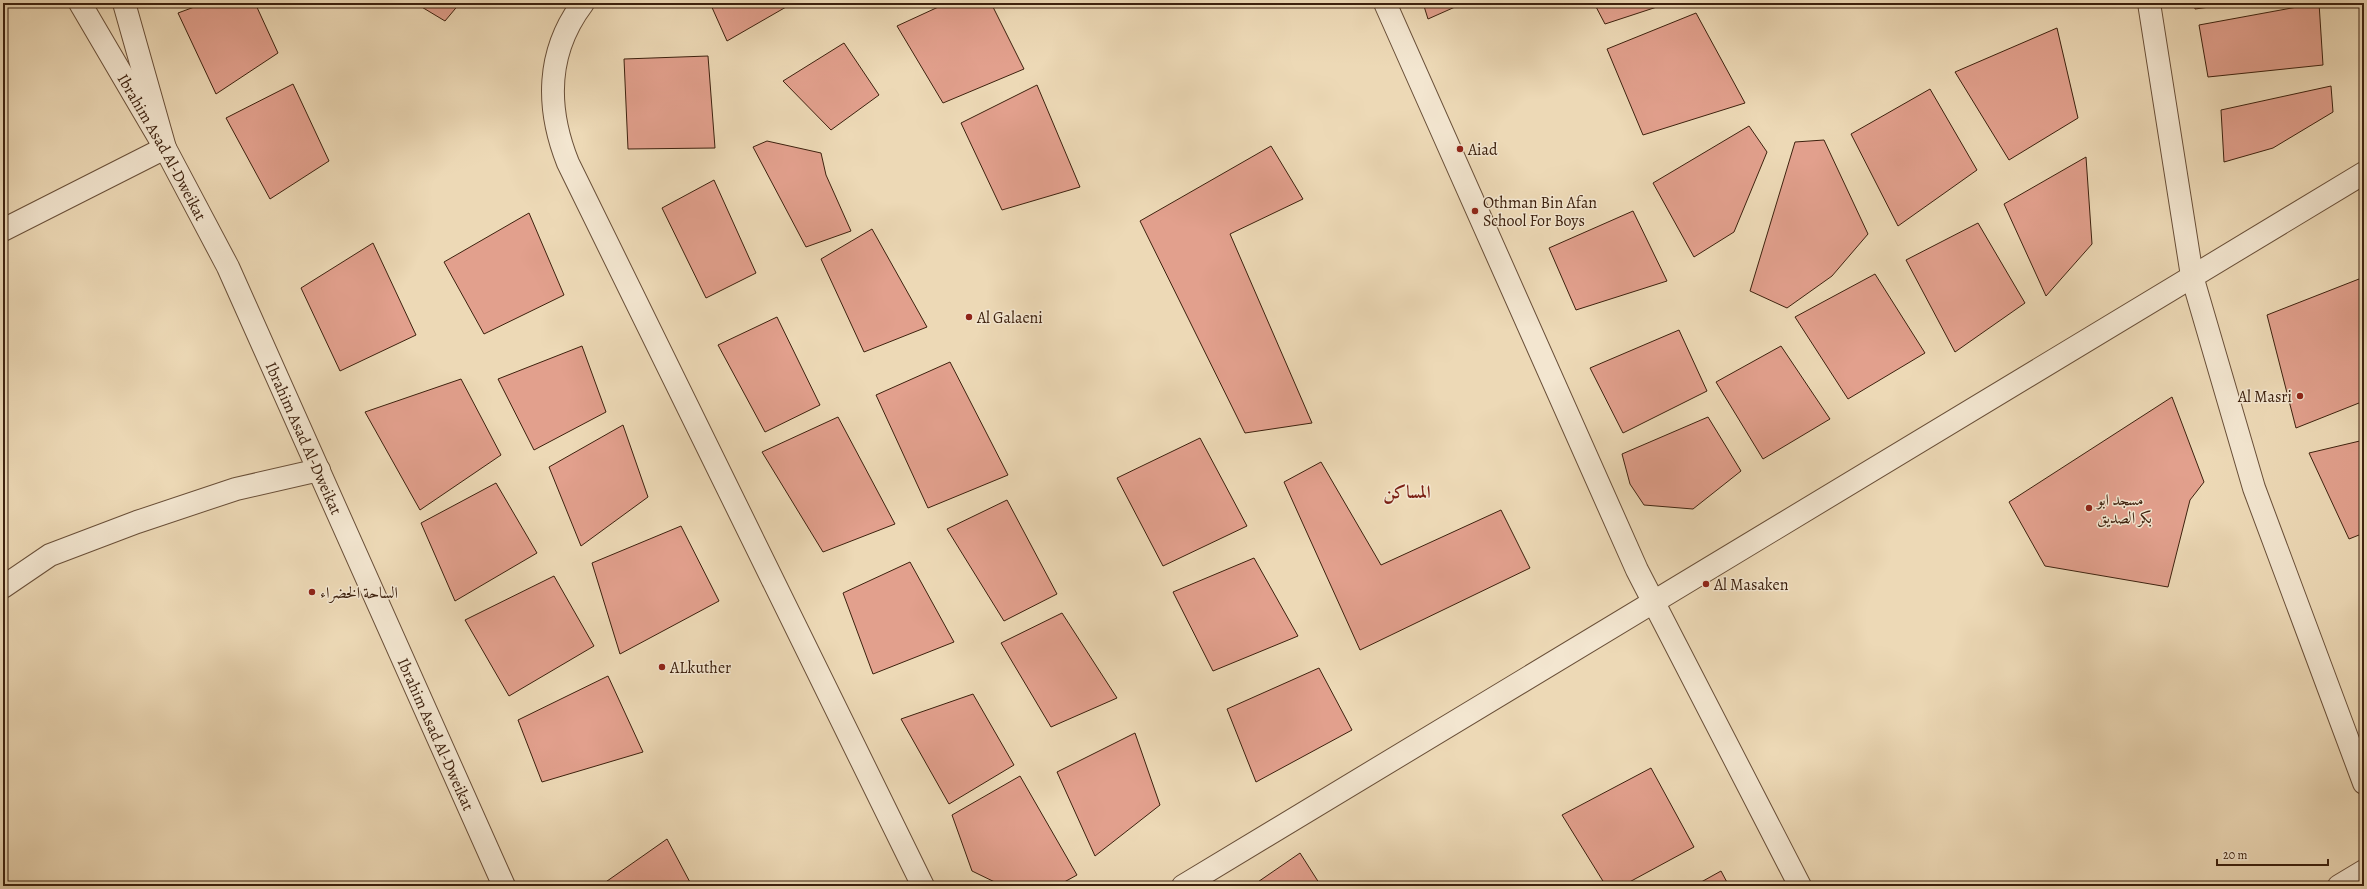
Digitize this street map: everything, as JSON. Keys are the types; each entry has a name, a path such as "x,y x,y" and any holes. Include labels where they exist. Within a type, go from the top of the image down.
{"street":[{"name":"Ibrahim Asad Al-Dweikat","path":"80,3 164,148 228,267 504,886"},
{"path":"3,230 164,148 124,3"},
{"path":"583,3 575,14 563,37 555,62 552,89 553,115 559,141 578,184 923,886"},
{"path":"1385,3 1637,570 1800,886"},
{"path":"2149,3 2192,276 2254,488 2364,783"},
{"path":"1183,886 2364,173"},
{"path":"3,587 50,555 137,522 236,489 319,470"},
{"path":"2339,886 2364,871"}],"building":[{"path":"205,3 255,3 278,53 216,94 178,13"},
{"path":"415,3 460,3 445,21"},
{"path":"710,3 793,3 727,41"},
{"path":"947,3 991,3 1024,69 943,103 897,26"},
{"path":"1423,3 1464,3 1428,19"},
{"path":"1594,3 1669,3 1605,24"},
{"path":"2194,3 2239,3 2195,9"},
{"path":"2319,3 2323,65 2208,77 2199,25"},
{"path":"1696,13 1745,103 1643,135 1607,49"},
{"path":"2057,28 2078,118 2009,160 1955,72"},
{"path":"844,43 879,95 831,130 783,81"},
{"path":"708,56 715,148 628,149 624,59"},
{"path":"293,84 329,161 270,199 226,118"},
{"path":"1037,85 1080,187 1002,210 961,123"},
{"path":"2331,86 2333,112 2273,148 2224,162 2221,110"},
{"path":"1930,89 1977,170 1898,226 1851,134"},
{"path":"1749,126 1767,152 1734,232 1694,257 1653,183"},
{"path":"1824,140 1868,234 1832,276 1787,308 1750,291 1795,142"},
{"path":"767,141 821,153 826,175 851,231 806,247 753,147"},
{"path":"1271,146 1303,199 1230,234 1312,423 1245,433 1140,221"},
{"path":"2086,157 2092,244 2046,296 2004,204"},
{"path":"714,180 756,273 706,298 662,208"},
{"path":"1633,211 1667,281 1576,310 1549,248"},
{"path":"529,213 564,295 484,334 444,262"},
{"path":"1978,223 2025,303 1955,352 1906,260"},
{"path":"872,229 927,327 864,352 821,259"},
{"path":"373,243 416,335 340,371 301,288"},
{"path":"1875,274 1925,353 1848,399 1795,317"},
{"path":"2359,279 2364,291 2364,401 2296,428 2267,315"},
{"path":"777,317 820,405 765,432 718,345"},
{"path":"1679,330 1707,391 1623,433 1590,368"},
{"path":"582,346 606,412 534,450 498,379"},
{"path":"1781,346 1830,419 1763,459 1716,382"},
{"path":"950,362 1008,475 928,508 876,395"},
{"path":"461,379 501,455 420,510 365,412"},
{"path":"2172,397 2204,482 2190,500 2168,587 2045,566 2009,502"},
{"path":"838,417 895,524 823,552 762,452"},
{"path":"1708,417 1741,471 1693,509 1644,505 1630,484 1622,454"},
{"path":"623,425 648,497 581,546 549,467"},
{"path":"1200,438 1247,526 1163,566 1117,478"},
{"path":"2364,440 2364,533 2349,539 2309,453"},
{"path":"1321,462 1381,565 1501,510 1530,568 1360,650 1284,482"},
{"path":"496,483 537,553 455,601 421,523"},
{"path":"1007,500 1057,594 1004,621 947,529"},
{"path":"681,526 719,601 620,654 592,563"},
{"path":"1254,558 1298,636 1213,671 1173,592"},
{"path":"910,562 954,642 873,674 843,593"},
{"path":"554,576 594,646 509,696 465,620"},
{"path":"1062,613 1117,698 1051,727 1001,643"},
{"path":"1319,668 1352,730 1256,782 1227,709"},
{"path":"608,676 643,752 542,782 518,720"},
{"path":"973,694 1014,765 949,804 901,719"},
{"path":"1135,733 1160,805 1095,856 1057,772"},
{"path":"1651,768 1694,847 1622,886 1606,886 1562,815"},
{"path":"1020,776 1077,875 1057,886 1003,886 972,871 952,815"},
{"path":"667,839 692,886 600,886"},
{"path":"1300,853 1321,886 1252,886"},
{"path":"1721,871 1729,886 1694,886"}],"place":[{"name":"Aiad","path":"1460,149"},
{"name":"Othman Bin Afan School For Boys","path":"1475,211"},
{"name":"Al Galaeni","path":"969,317"},
{"name":"Al Masri","path":"2300,396"},
{"name":"مسجد ابو بكر الصديق","path":"2089,508"},
{"name":"Al Masaken","path":"1706,584"},
{"name":"الساحة الخضراء","path":"312,592"},
{"name":"ALkuther","path":"662,667"}],"district":[{"name":"المساكن","path":"1407,492"}]}
